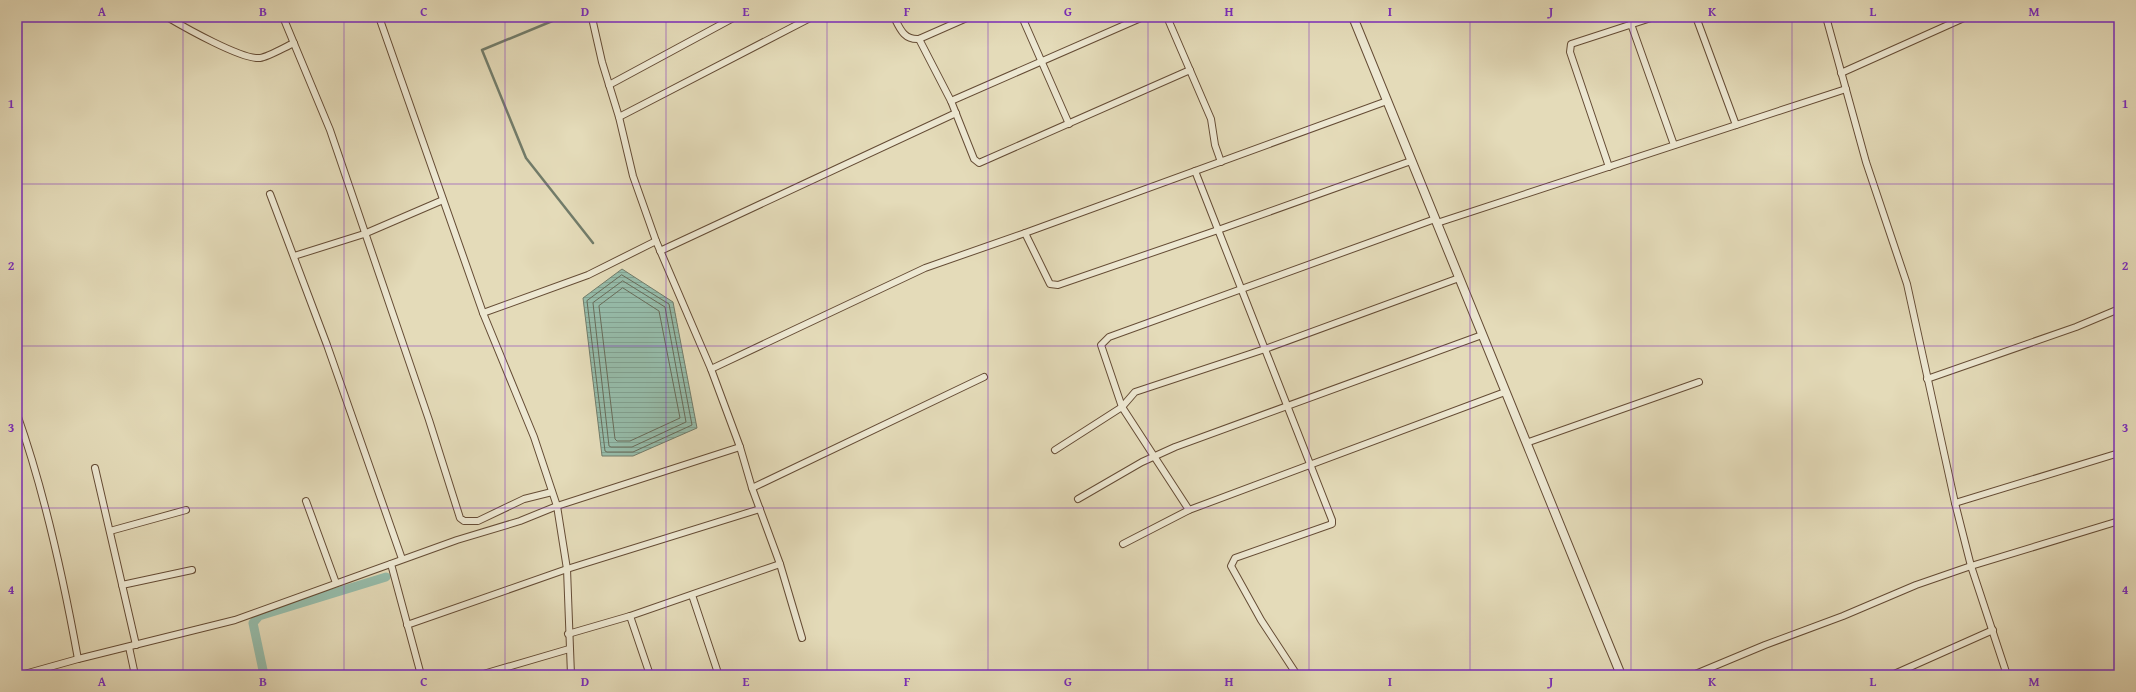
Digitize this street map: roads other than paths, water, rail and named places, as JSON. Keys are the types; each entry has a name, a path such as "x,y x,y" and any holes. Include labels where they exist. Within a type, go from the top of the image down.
{"street":[{"path":"167,17 208,40 248,56 260,58 294,43"},
{"path":"283,17 330,130 364,234 429,420 460,518 464,521 478,521 524,499 552,492"},
{"path":"379,17 484,313 534,437 557,506 567,569 568,634 571,675"},
{"path":"593,17 602,62 619,117 634,176 656,241 710,369 740,447 752,488 780,564 802,638"},
{"path":"609,85 735,17"},
{"path":"619,117 812,17"},
{"path":"894,17 908,38 919,39 969,17"},
{"path":"1022,17 1069,124"},
{"path":"951,102 1143,17"},
{"path":"1167,17 1211,119 1215,145 1221,162"},
{"path":"1353,17 1621,675"},
{"path":"1609,167 1570,52 1571,44 1654,17"},
{"path":"1696,17 1736,125"},
{"path":"1826,17 1866,162 1907,284 1955,503 1971,566 2007,675"},
{"path":"1841,73 1966,17"},
{"path":"1631,24 1674,146"},
{"path":"919,39 951,102 974,159 979,163 1190,70"},
{"path":"1189,510 1122,406 1101,345 1102,342 1109,337 1436,221 1609,167 1846,89"},
{"path":"710,369 926,268 1025,234 1387,101"},
{"path":"660,251 956,113"},
{"path":"1025,234 1050,284 1058,285 1218,230 1411,160"},
{"path":"1195,171 1332,520 1332,524 1235,558 1231,566 1261,620 1297,675"},
{"path":"270,194 294,256 402,559"},
{"path":"294,256 364,234 443,200"},
{"path":"484,313 588,275 656,241"},
{"path":"1055,450 1122,406 1135,392 1265,349 1459,278"},
{"path":"1927,379 2076,327 2119,309"},
{"path":"1078,499 1154,456 1482,335"},
{"path":"752,488 984,377"},
{"path":"1526,443 1699,382"},
{"path":"1123,544 1189,510 1505,392"},
{"path":"17,414 39,486 67,596 78,659"},
{"path":"21,675 78,659 235,620 392,564 402,559 520,521 557,506 740,447"},
{"path":"1955,503 2119,453"},
{"path":"95,468 136,645"},
{"path":"306,501 336,583"},
{"path":"407,625 567,569 760,509"},
{"path":"110,531 186,510"},
{"path":"1693,675 1765,645 1843,616 1916,585 1971,566 2119,521"},
{"path":"392,564 420,675"},
{"path":"568,634 630,616 780,564"},
{"path":"122,585 192,570"},
{"path":"692,595 717,670"},
{"path":"630,616 650,675"},
{"path":"1892,675 1993,630"},
{"path":"129,647 135,675"},
{"path":"480,675 488,674 569,649"}],"water":[{"path":"622,269 673,302 697,428 633,456 602,456 583,298"}],"waterway":[{"path":"562,17 482,50 526,158 593,243"},
{"path":"264,675 253,623 259,616 386,577"}]}
